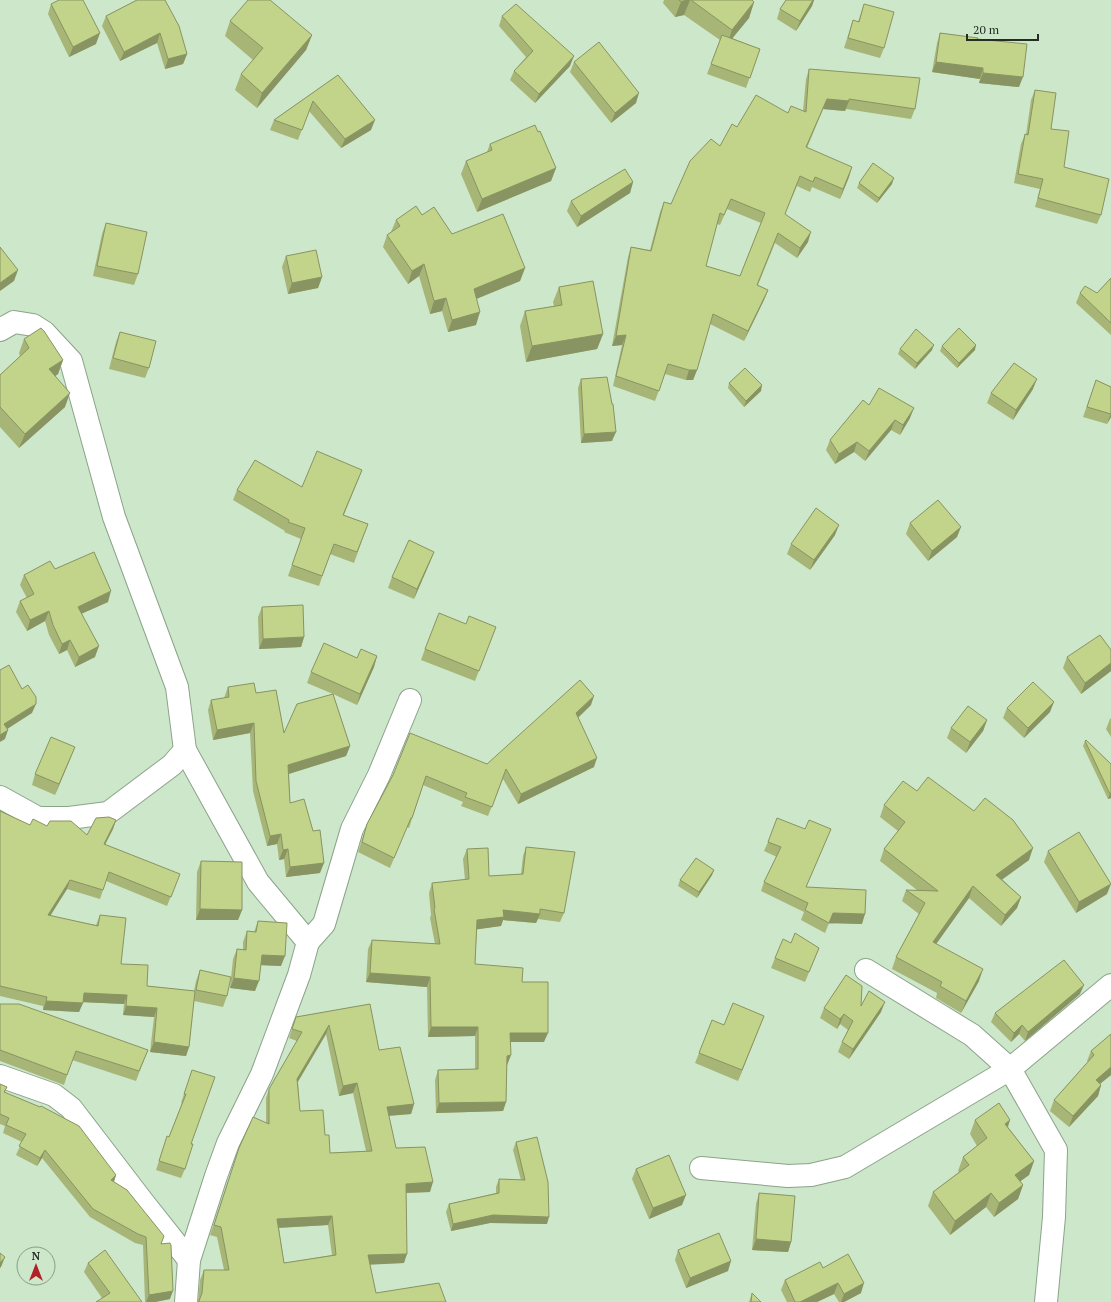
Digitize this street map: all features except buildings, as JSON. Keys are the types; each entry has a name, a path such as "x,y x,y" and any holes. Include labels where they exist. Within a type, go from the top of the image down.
{"street":[{"path":"0,330 14,322 33,325 44,332 71,361 114,517 177,687 185,750 258,882 308,942"},
{"path":"186,1302 189,1260 228,1143 262,1074 299,975 308,942 324,924 352,829 379,775 410,700"},
{"path":"0,796 38,818 69,818 108,813 172,766 185,750"},
{"path":"866,970 972,1036 1010,1069 1056,1150 1054,1217 1046,1302"},
{"path":"701,1168 788,1176 811,1175 845,1166 1010,1069 1111,985"},
{"path":"0,1076 54,1095 71,1108 189,1260"}]}
